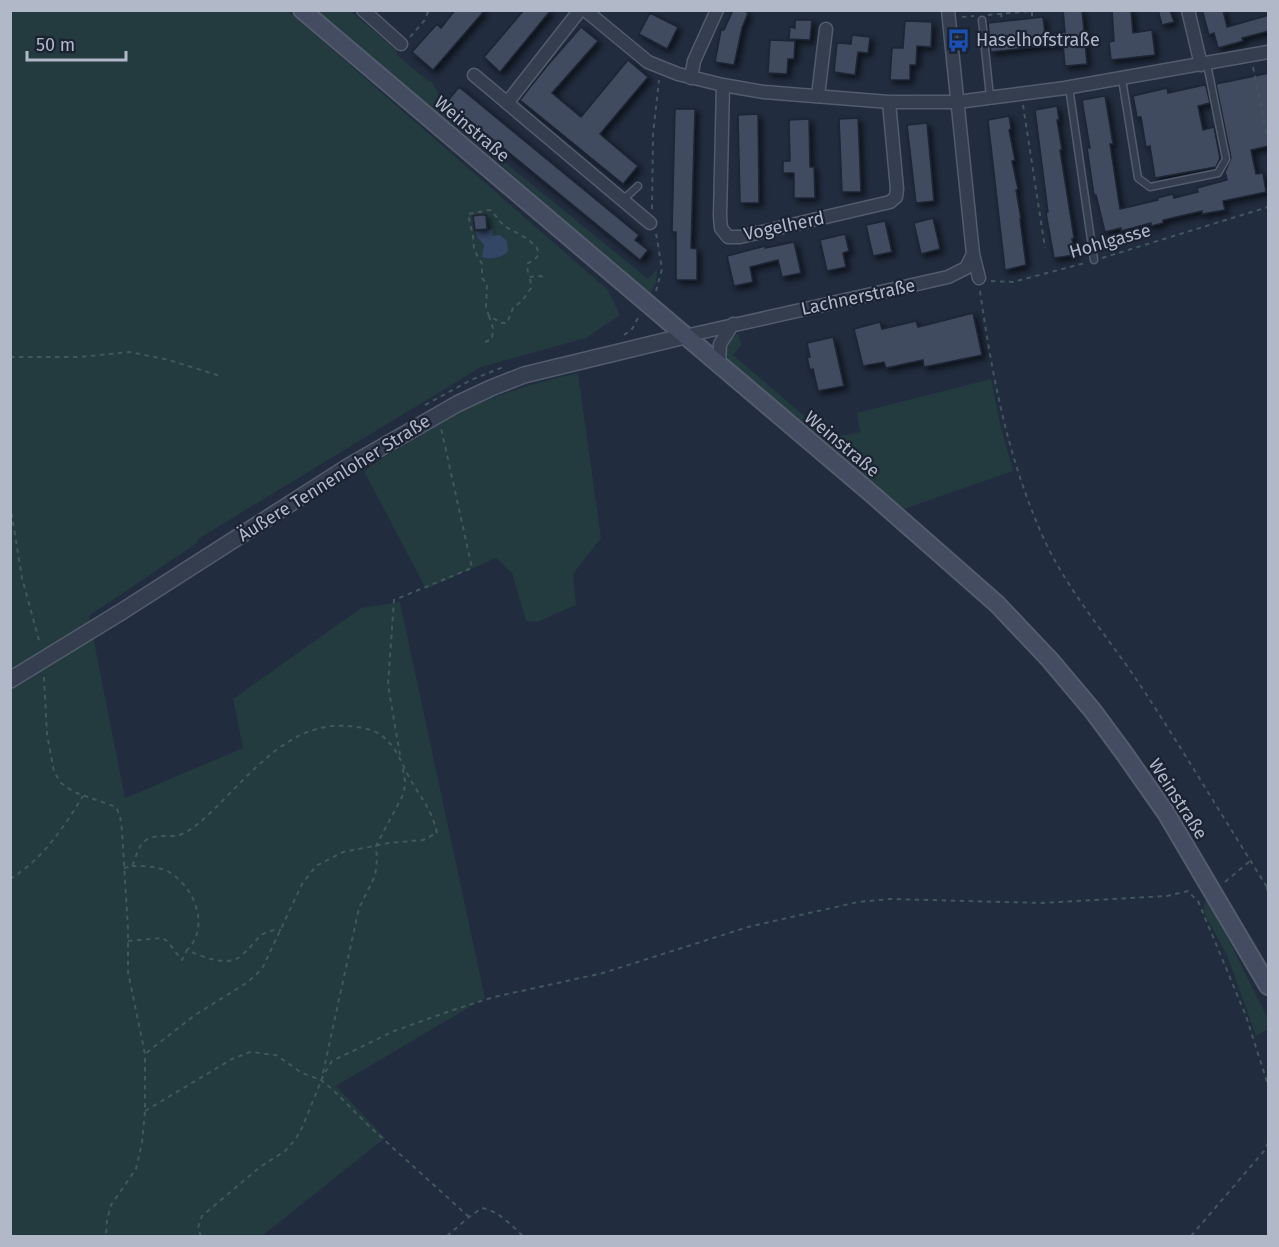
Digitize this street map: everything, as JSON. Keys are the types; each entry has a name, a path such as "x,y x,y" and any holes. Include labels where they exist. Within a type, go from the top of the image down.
{"main road":[{"name":"Weinstraße","path":"302,10 719,364 997,604 1050,660 1093,711 1124,753 1166,813 1269,986"}],"street":[{"path":"363,10 401,44"},
{"path":"507,103 580,10"},
{"path":"585,10 648,63 691,78 764,92 889,102 957,102 1021,94 1122,79 1269,51"},
{"path":"691,78 694,61 717,10"},
{"path":"948,10 973,254 979,278"},
{"path":"1188,10 1204,64"},
{"path":"818,96 826,29"},
{"path":"474,75 653,224"},
{"name":"Vogelherd","path":"723,85 720,216 721,228 728,237 740,237 890,202 896,197 889,102"},
{"name":"Lachnerstraße","path":"685,336 948,277 966,268 973,254"},
{"path":"719,364 720,344 733,324"},
{"name":"Äußere Tennenloher Straße","path":"10,680 349,466 438,414 524,375 685,336"}],"lane":[{"path":"982,20 990,97"},
{"path":"1122,79 1138,178 1150,187 1218,173 1226,159 1204,64"},
{"path":"1069,87 1095,260"},
{"path":"623,200 638,186"}],"path":[{"path":"401,44 405,43 424,21 429,10"},
{"path":"962,17 1032,11 1032,18"},
{"path":"1001,13 1002,21"},
{"path":"1250,55 1269,141"},
{"path":"647,303 656,292 662,269 653,224 653,134 658,84 662,69"},
{"path":"1021,94 1045,248"},
{"name":"Hohlgasse","path":"979,278 1013,282 1095,260 1269,207"},
{"path":"485,342 492,339 493,328 489,316 486,307 487,284 482,278 482,264 474,250 468,214 490,210 505,227 517,233 538,250 537,257 527,264 526,271 530,277 531,288 522,301 513,308 507,323 502,323 489,316"},
{"path":"530,277 544,277"},
{"path":"979,278 996,388 1004,423 1025,492 1044,539 1062,573 1148,696 1250,861 1268,886 1269,894"},
{"path":"10,357 79,357 130,352 169,360 220,376"},
{"path":"201,1236 198,1228 202,1216 260,1167 285,1151 295,1140 321,1080 359,908 375,876 376,846 404,793 405,781 388,685 394,600 472,568 438,414"},
{"path":"10,504 22,578 43,659 47,734 54,772 61,783 83,796 108,802 116,807 120,816 128,972 145,1054 145,1111 142,1143 136,1169 111,1205 106,1236 63,1236"},
{"path":"132,866 142,844 148,839 162,835 181,834 195,826 263,759 305,734 333,725 366,729 381,734 400,757 408,776 429,807 436,833 423,840 343,852 316,866 302,884 262,969 195,1015 145,1054"},
{"path":"10,879 21,873 42,854 83,796"},
{"path":"1226,880 1250,861"},
{"path":"124,868 149,867 165,871 182,883 194,901 200,924 198,934 182,960 168,941 162,938 128,941"},
{"path":"322,1076 337,1057 394,1031 494,997 603,973 748,927 858,902 891,898 1041,903 1167,896 1188,891 1198,902 1246,1016 1269,1085"},
{"path":"1198,902 1212,892"},
{"path":"188,950 216,960 241,957 262,933 280,930"},
{"path":"145,1111 232,1059 250,1052 276,1054 302,1073 321,1080 469,1217"},
{"path":"1191,1236 1269,1143"},
{"path":"447,1236 482,1208 489,1209 503,1218 523,1236"}],"green space":[{"path":"10,11 288,11 608,290 620,315 586,338 481,367 198,539 197,543 89,616 125,798 243,748 233,699 361,608 400,602 485,998 336,1086 385,1138 262,1236 11,1236"},
{"path":"314,11 351,11 396,50 397,55 432,82 443,102 438,108 648,279 657,269 656,283 649,295 496,160"},
{"path":"739,334 741,345 733,355 830,438 860,432 857,413 991,379 1013,471 904,509 732,366 726,347 730,339"},
{"path":"578,373 601,538 573,574 576,605 537,622 526,621 512,573 496,558 426,589 364,471 399,447 475,406 523,387"},
{"path":"1209,900 1268,1019 1268,1029 1256,1036 1227,955 1203,911 1205,901"}],"water":[{"path":"493,229 492,236 500,235 507,241 508,251 496,258 482,257 484,245 476,232"}],"building":[{"path":"455,10 485,10 433,70 412,52 437,24 441,28"},
{"path":"524,10 551,10 500,72 484,57"},
{"path":"733,10 743,10 748,13 742,28 734,65 715,62 721,30 724,30"},
{"path":"1063,10 1082,10 1087,64 1065,66 1063,44 991,52 988,23 1043,17 1045,34 1065,32"},
{"path":"1112,10 1131,10 1133,33 1152,30 1155,55 1111,60 1109,42 1114,41"},
{"path":"1158,10 1170,10 1174,22 1162,25"},
{"path":"1202,10 1223,10 1227,27 1269,15 1269,31 1242,38 1243,41 1218,48 1214,33 1209,35"},
{"path":"650,13 678,27 667,49 639,34"},
{"path":"795,20 812,20 810,40 789,39 790,27 795,28"},
{"path":"905,21 932,22 931,47 917,46 916,65 910,65 910,80 890,80 892,48 903,48"},
{"path":"581,27 598,41 552,93 581,117 628,60 648,77 600,134 638,166 623,184 520,100"},
{"path":"852,35 870,37 868,53 858,52 855,75 834,72 837,43 851,44"},
{"path":"770,40 795,41 794,59 788,59 787,74 768,73"},
{"path":"1269,73 1269,146 1251,150 1256,174 1263,173 1266,192 1223,201 1225,210 1202,214 1202,211 1163,220 1163,223 1151,226 1151,223 1121,231 1121,228 1105,232 1096,195 1094,195 1087,148 1090,148 1082,100 1105,96 1120,209 1173,194 1174,198 1198,192 1197,188 1227,180 1225,172 1231,158 1216,84"},
{"path":"1204,85 1210,103 1198,106 1203,130 1214,127 1220,158 1216,167 1155,178 1150,146 1146,147 1141,117 1137,117 1133,96 1167,88 1168,93"},
{"path":"459,87 639,235 635,240 648,250 640,260 447,102"},
{"path":"1057,106 1062,150 1060,150 1075,255 1054,258 1046,213 1048,212 1035,110"},
{"path":"675,109 695,109 691,248 697,249 697,280 676,280 676,232 672,232"},
{"path":"758,114 759,203 740,203 738,115"},
{"path":"1009,116 1011,129 1009,130 1015,160 1012,161 1018,189 1016,190 1026,265 1005,270 988,120"},
{"path":"858,118 861,192 842,192 839,119"},
{"path":"809,119 810,167 814,167 815,198 794,198 794,173 783,173 783,161 790,161 789,120"},
{"path":"927,123 934,201 916,203 907,125"},
{"path":"486,215 487,229 475,230 473,216"},
{"path":"933,218 940,249 921,254 914,223"},
{"path":"885,221 892,252 873,256 866,225"},
{"path":"845,234 849,251 843,253 846,267 827,271 820,240"},
{"path":"794,242 801,273 782,277 778,260 750,267 753,282 734,286 727,256 765,246 765,248"},
{"path":"973,313 982,355 924,367 923,360 886,368 884,362 863,366 854,329 880,322 882,329 916,321 918,327"},
{"path":"833,337 844,386 818,391 813,369 810,370 807,357 810,357 807,343"}],"place":[{"name":"Haselhofstraße","path":"958,40"}]}
